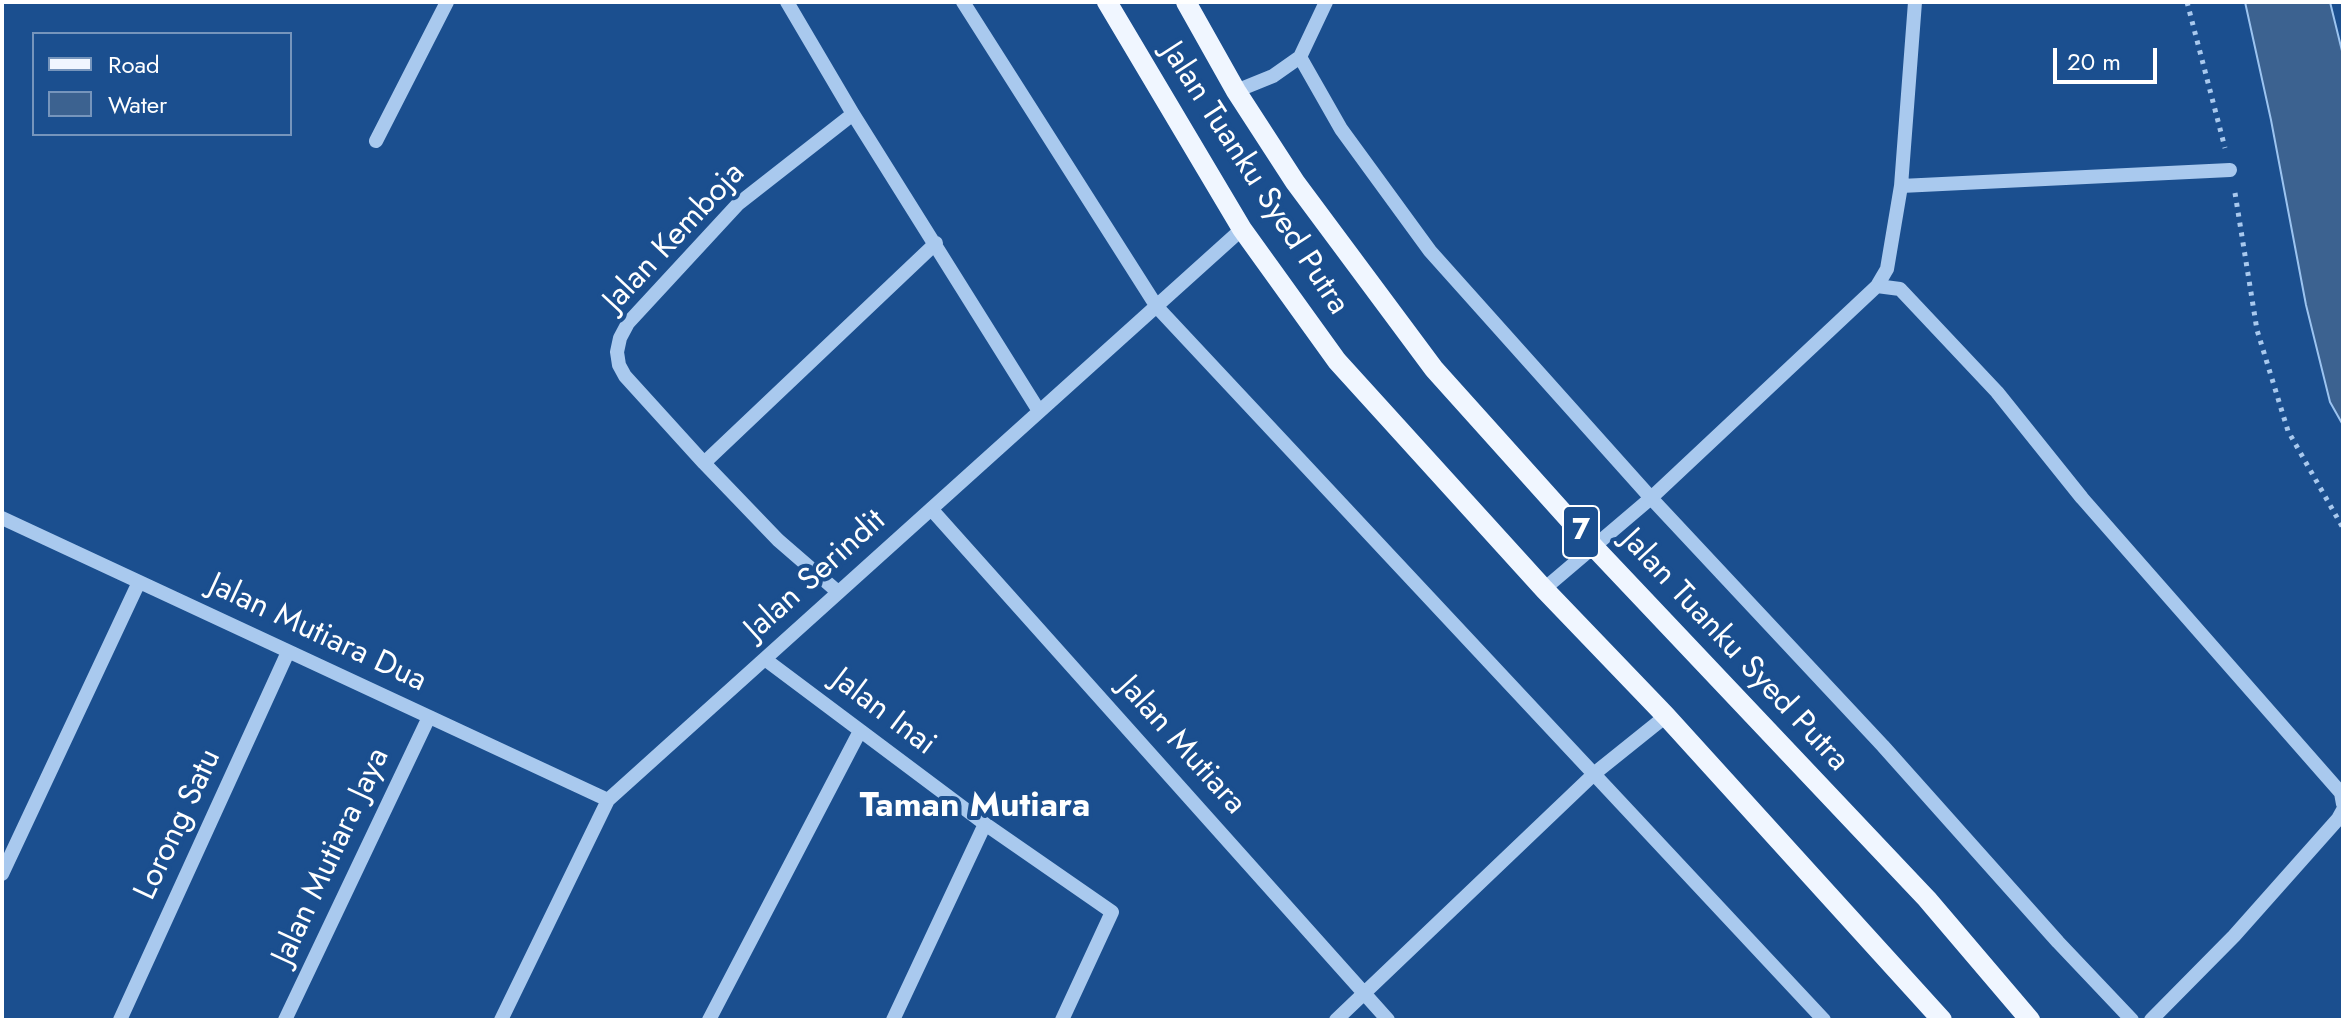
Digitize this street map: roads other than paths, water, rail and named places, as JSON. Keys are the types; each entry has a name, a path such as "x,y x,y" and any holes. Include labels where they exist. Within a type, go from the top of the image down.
{"main road":[{"name":"Jalan Tuanku Syed Putra","path":"1107,2 1242,229 1337,361 1942,1020"},
{"name":"Jalan Tuanku Syed Putra","path":"1186,2 1236,91 1295,182 1434,369 1593,546 1927,899 2030,1020"}],"street":[{"path":"376,141 447,2"},
{"path":"787,2 853,114 1039,411"},
{"path":"963,2 1157,307 1824,1020"},
{"path":"1236,91 1273,76 1300,57 1326,2"},
{"path":"1544,589 1651,498 1877,286 1887,269 1901,186 1915,2"},
{"path":"1300,57 1341,129 1430,251 1651,498 1883,746 2132,1020"},
{"name":"Jalan Kemboja","path":"838,592 778,540 704,463 625,376 617,352 628,323 738,204 853,114"},
{"path":"1901,186 2230,170"},
{"name":"Jalan Serindit","path":"501,1020 608,800 1242,229"},
{"path":"704,463 936,243"},
{"path":"1877,286 1900,289 1997,392 2082,498 2341,793 2343,804"},
{"name":"Jalan Mutiara","path":"932,510 1388,1020"},
{"name":"Jalan Mutiara Dua","path":"2,518 608,800"},
{"path":"2,874 139,582"},
{"name":"Lorong Satu","path":"120,1020 288,652"},
{"name":"Jalan Inai","path":"766,660 985,824 1112,912 1062,1020"},
{"path":"1336,1020 1595,773 1666,716"},
{"name":"Jalan Mutiara Jaya","path":"285,1020 429,717"},
{"path":"709,1020 860,731"},
{"path":"2151,1020 2234,936 2343,810"},
{"path":"893,1020 985,824"}],"water":[{"path":"2245,2 2330,2 2343,55 2343,425 2330,402 2306,305"}],"district":[{"name":"Taman Mutiara","path":"975,808"}]}
